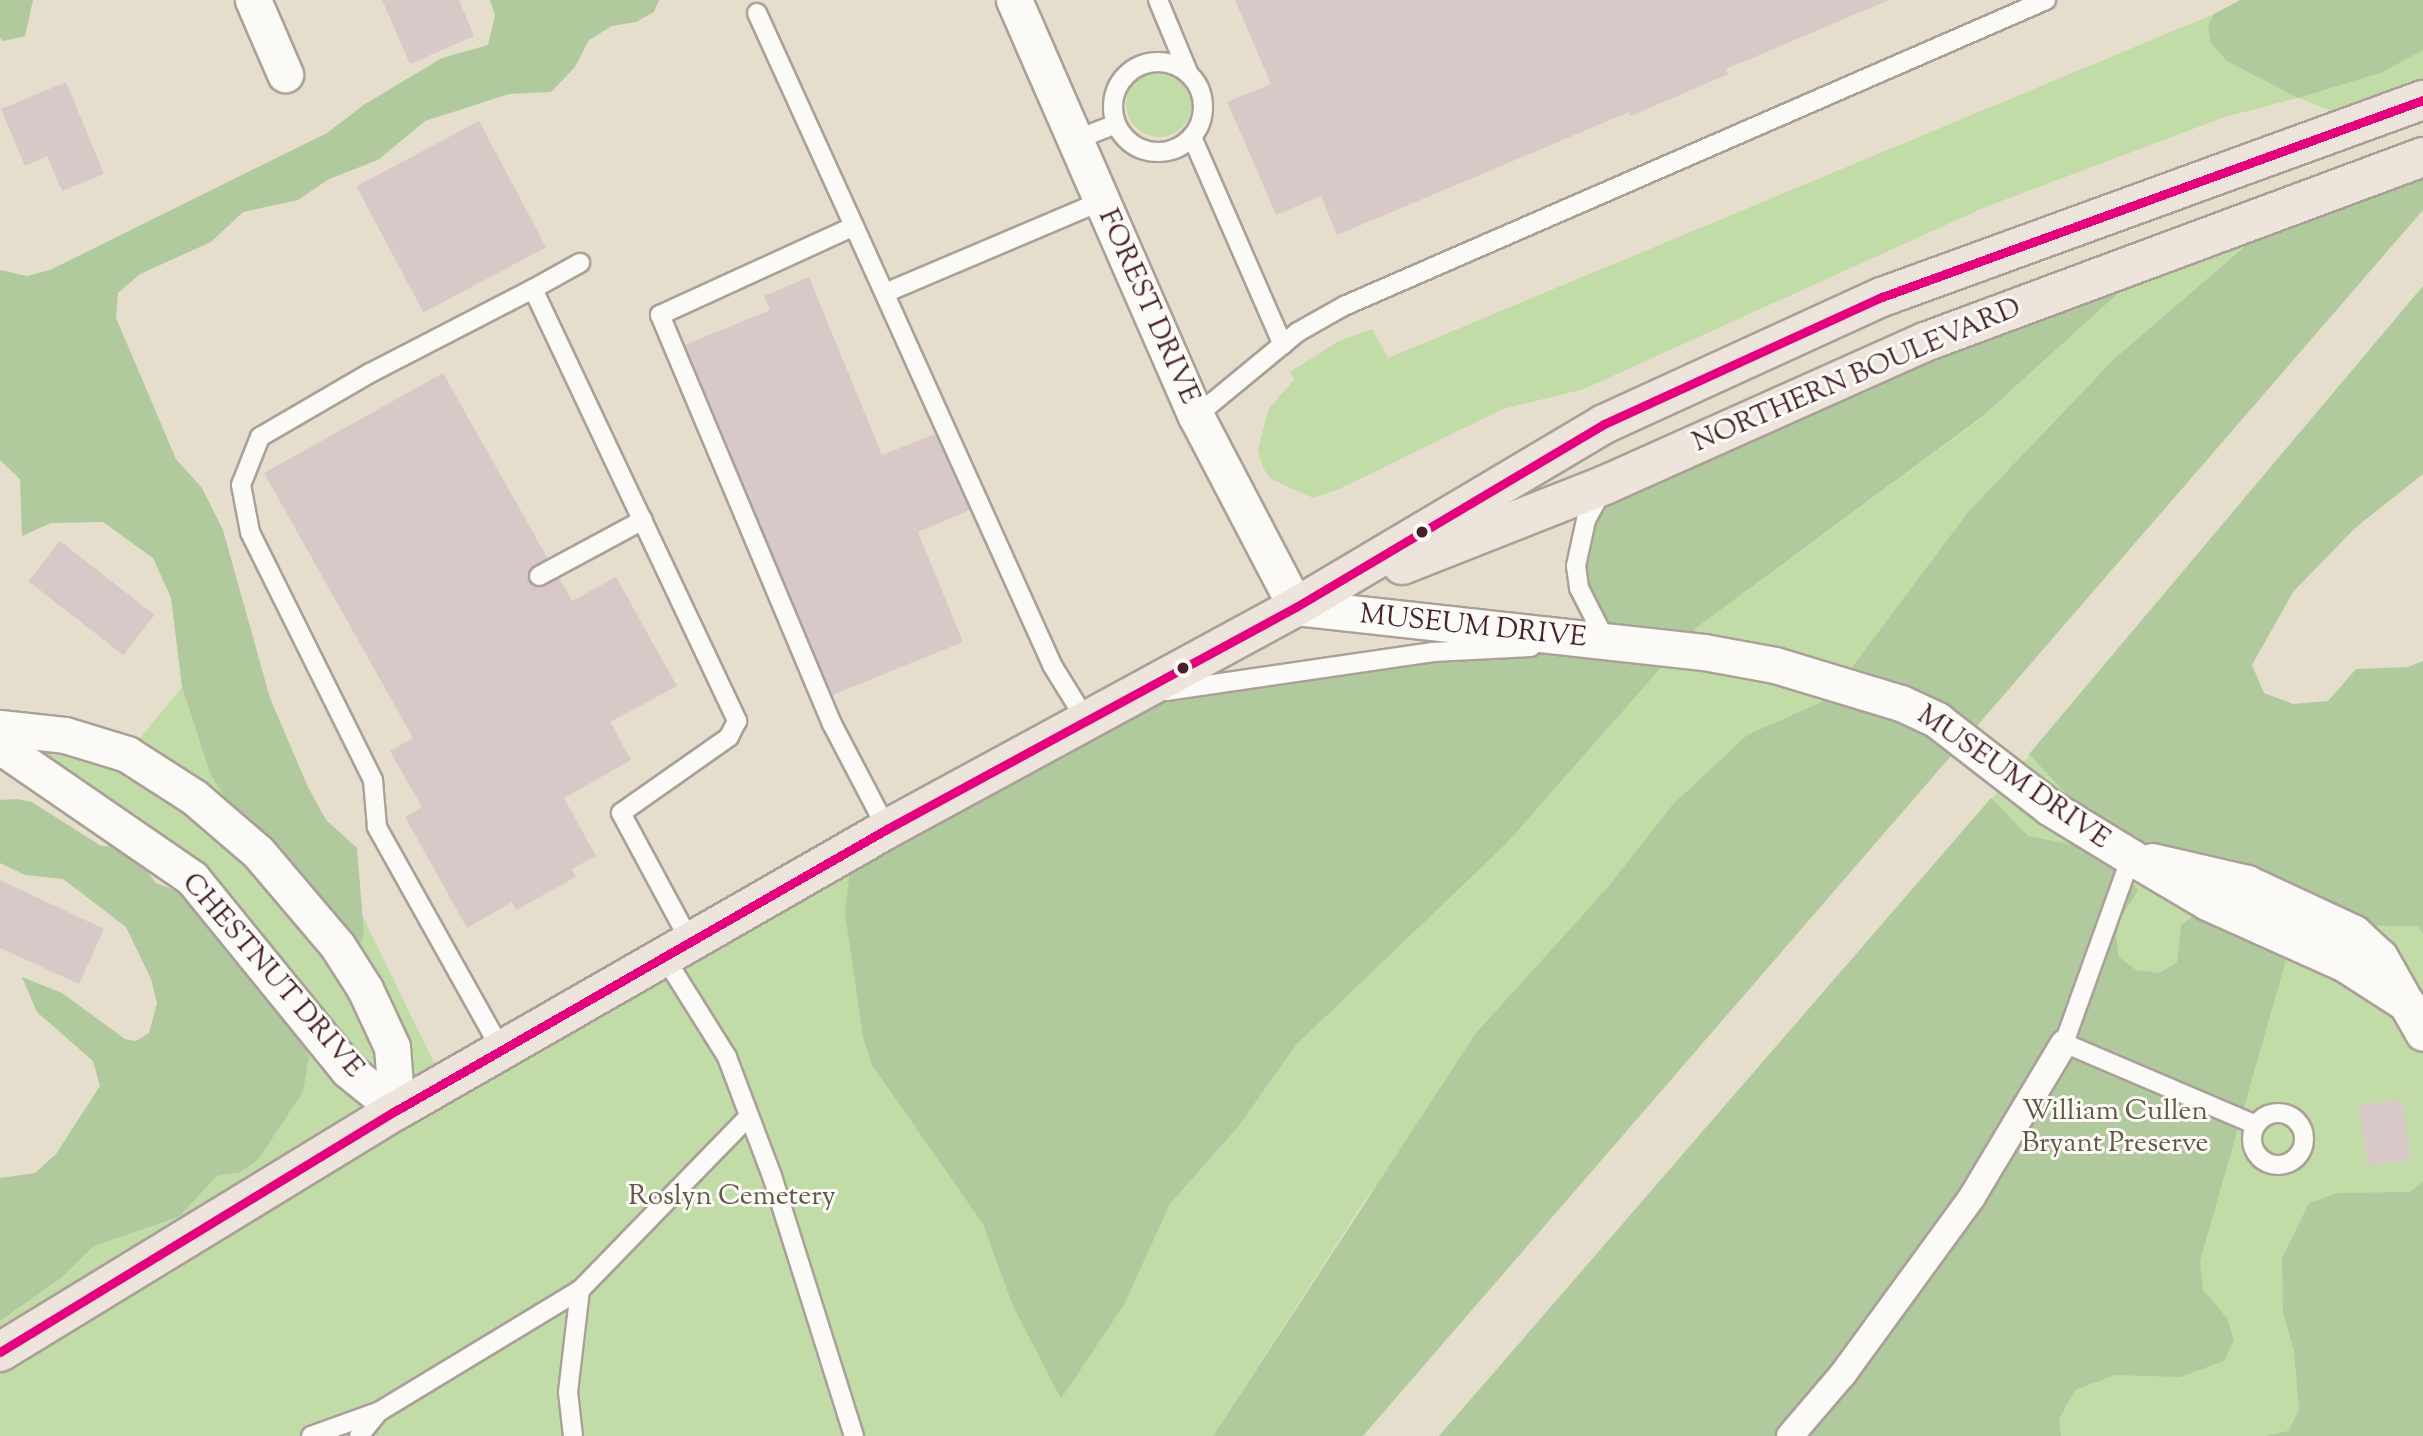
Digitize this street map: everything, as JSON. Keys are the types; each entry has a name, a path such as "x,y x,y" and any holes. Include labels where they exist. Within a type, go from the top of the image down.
{"main road":[{"name":"NORTHERN BOULEVARD","path":"0,1352 397,1110 887,829 1296,607 1604,424 1739,360 1882,298 2423,100"},
{"name":"NORTHERN BOULEVARD","path":"1296,607 1605,485 1925,342 2423,157"}],"street":[{"path":"253,0 285,74"},
{"name":"FOREST DRIVE","path":"1014,0 1196,416 1296,607"},
{"name":"MUSEUM DRIVE","path":"1296,607 1775,664 1920,710 2049,807 2207,902 2346,964 2415,1018"},
{"name":"CHESTNUT DRIVE","path":"0,728 65,735 127,754 194,797 258,852 337,945 365,989 391,1047 397,1110"},
{"name":"CHESTNUT DRIVE","path":"0,746 192,878 348,1070 397,1110"},
{"path":"1790,1436 1843,1374 1972,1197 2064,1044"}],"lane":[{"path":"1158,0 1203,104 1192,136 1173,149 1150,152 1130,142 1115,124 1114,94 1132,70 1160,61 1188,72"},
{"path":"1196,416 1283,345 1344,306 2046,0"},
{"path":"757,13 1052,665 1086,720"},
{"path":"1075,140 1115,124"},
{"path":"1192,136 1283,345"},
{"path":"885,293 1102,201"},
{"path":"853,226 660,315 826,712 887,829"},
{"path":"502,1051 377,827 373,780 250,532 242,485 260,437 370,373 580,263"},
{"path":"533,289 737,722 729,737 621,813 678,951 727,1057 772,1176 854,1436"},
{"name":"MUSEUM DRIVE","path":"1605,485 1586,520 1576,566 1579,587 1608,643"},
{"path":"540,576 643,520"},
{"path":"1130,697 1433,652 1608,643"},
{"name":"MUSEUM DRIVE","path":"2064,1044 2131,858"},
{"path":"2064,1044 2256,1125"},
{"path":"311,1436 380,1411 580,1290 748,1117"},
{"path":"573,1436 568,1392 580,1290"},
{"path":"359,1436 380,1411"}],"green space":[{"path":"0,0 33,0 25,36 3,41 0,38"},
{"path":"490,0 659,0 654,12 636,22 612,26 589,40 575,67 551,92 509,94 425,121 378,160 329,179 298,200 243,212 211,242 140,274 118,293 116,318 176,459 202,488 223,530 270,698 308,787 326,820 357,848 364,934 361,943 351,943 331,910 244,830 210,773 182,687 171,598 153,558 103,522 51,523 22,536 20,479 0,460 0,270 27,276 50,270 327,133 365,104 442,58 488,45 495,16"},
{"path":"2240,0 2423,0 2423,50 2383,72 2298,98 2227,61 2211,43 2208,26 2214,14"},
{"path":"2214,14 2208,26 2383,72 2423,50 2423,100 2360,122 2298,98 2225,117 1983,208 1584,389 1503,409 1339,489 1313,498 1271,479 1263,468 1258,449 1269,408 1294,380 1290,372 1337,342 1372,329 1388,358"},
{"path":"1159,71 1172,74 1182,81 1189,91 1192,104 1189,117 1182,127 1172,134 1159,137 1146,134 1136,127 1129,117 1126,104 1129,91 1136,81 1146,74"},
{"path":"2423,160 2423,210 1363,1436 1213,1436 1476,1033 1608,887 1673,804 1747,735 1828,699 1968,512 2113,360 2281,215"},
{"name":"Roslyn Cemetery","path":"2281,215 2113,360 1968,512 1828,699 1747,735 1673,804 1363,1203 1213,1436 0,1436 0,1321 61,1278 94,1246 179,1217 217,1176 239,1173 258,1160 303,1092 193,897 180,892 191,878 0,728 127,754 182,687 210,773 271,851 331,910 341,930 364,934 361,913 444,1083 860,844 1125,1303 1170,1204 1238,1127 1297,1044 1507,843 1696,628 1980,419 2155,260"},
{"path":"2155,260 1983,416 1696,628 1507,843 1297,1044 1238,1127 1170,1204 1125,1303 1061,1399 1013,1306 983,1224 872,1065 863,1037 845,913 850,868 1132,700 1435,656 1609,646 1584,591 1585,535 1607,486"},
{"name":"William Cullen Bryant Preserve","path":"2423,286 2423,474 2355,528 2293,592 2252,665 2264,693 2293,704 2328,701 2356,669 2408,667 2423,661 2423,935 2418,926 2296,925 2200,1261 2203,1290 2227,1318 2234,1340 2224,1361 2180,1377 2115,1375 2075,1390 2059,1419 2061,1436 1439,1436 1991,798 2028,836 2074,845 2123,866 2138,891 2121,917 2116,936 2119,957 2136,970 2160,973 2177,962 2181,925 2195,915 2102,832 2029,754"},
{"name":"William Cullen Bryant Preserve","path":"2061,719 2418,926 2423,935 2423,1436 1439,1436"},
{"path":"0,800 32,802 101,846 118,846 140,862 156,883 193,897 299,1023 309,1057 303,1092 258,1160 239,1173 217,1176 179,1217 94,1246 61,1278 0,1321 0,1178 35,1173 56,1154 100,1086 93,1061 37,1012 22,977 62,993 125,1039 136,1041 149,1033 157,1003 151,979 126,927 63,879 25,875 0,863"},
{"path":"2423,1182 2423,1436 2265,1436 2288,1431 2299,1410 2294,1351 2283,1313 2282,1258 2309,1203 2337,1193 2410,1192"}],"building":[{"path":"382,0 459,0 474,36 410,64"},
{"path":"1235,0 1889,0 1726,69 1728,74 1631,116 1629,112 1337,235 1321,196 1276,215 1227,102 1271,84"},
{"path":"66,82 104,174 62,191 47,156 25,166 1,109"},
{"path":"479,121 546,247 423,313 356,186"},
{"path":"809,277 882,455 935,434 970,510 918,532 963,642 832,695 685,345 770,310 764,296"},
{"path":"443,373 548,559 530,569 529,582 539,587 559,578 572,601 616,577 677,686 610,722 631,760 564,798 596,856 572,869 576,877 516,910 512,902 467,928 405,817 422,807 390,751 413,738 264,473"},
{"path":"60,541 155,615 123,655 29,581"},
{"path":"0,880 104,929 79,984 0,948"},
{"path":"2402,1099 2412,1159 2368,1166 2359,1106"}],"transit line":[{"path":"0,1352 397,1110 887,829 1296,607 1604,424 1882,297 2423,100"}]}
